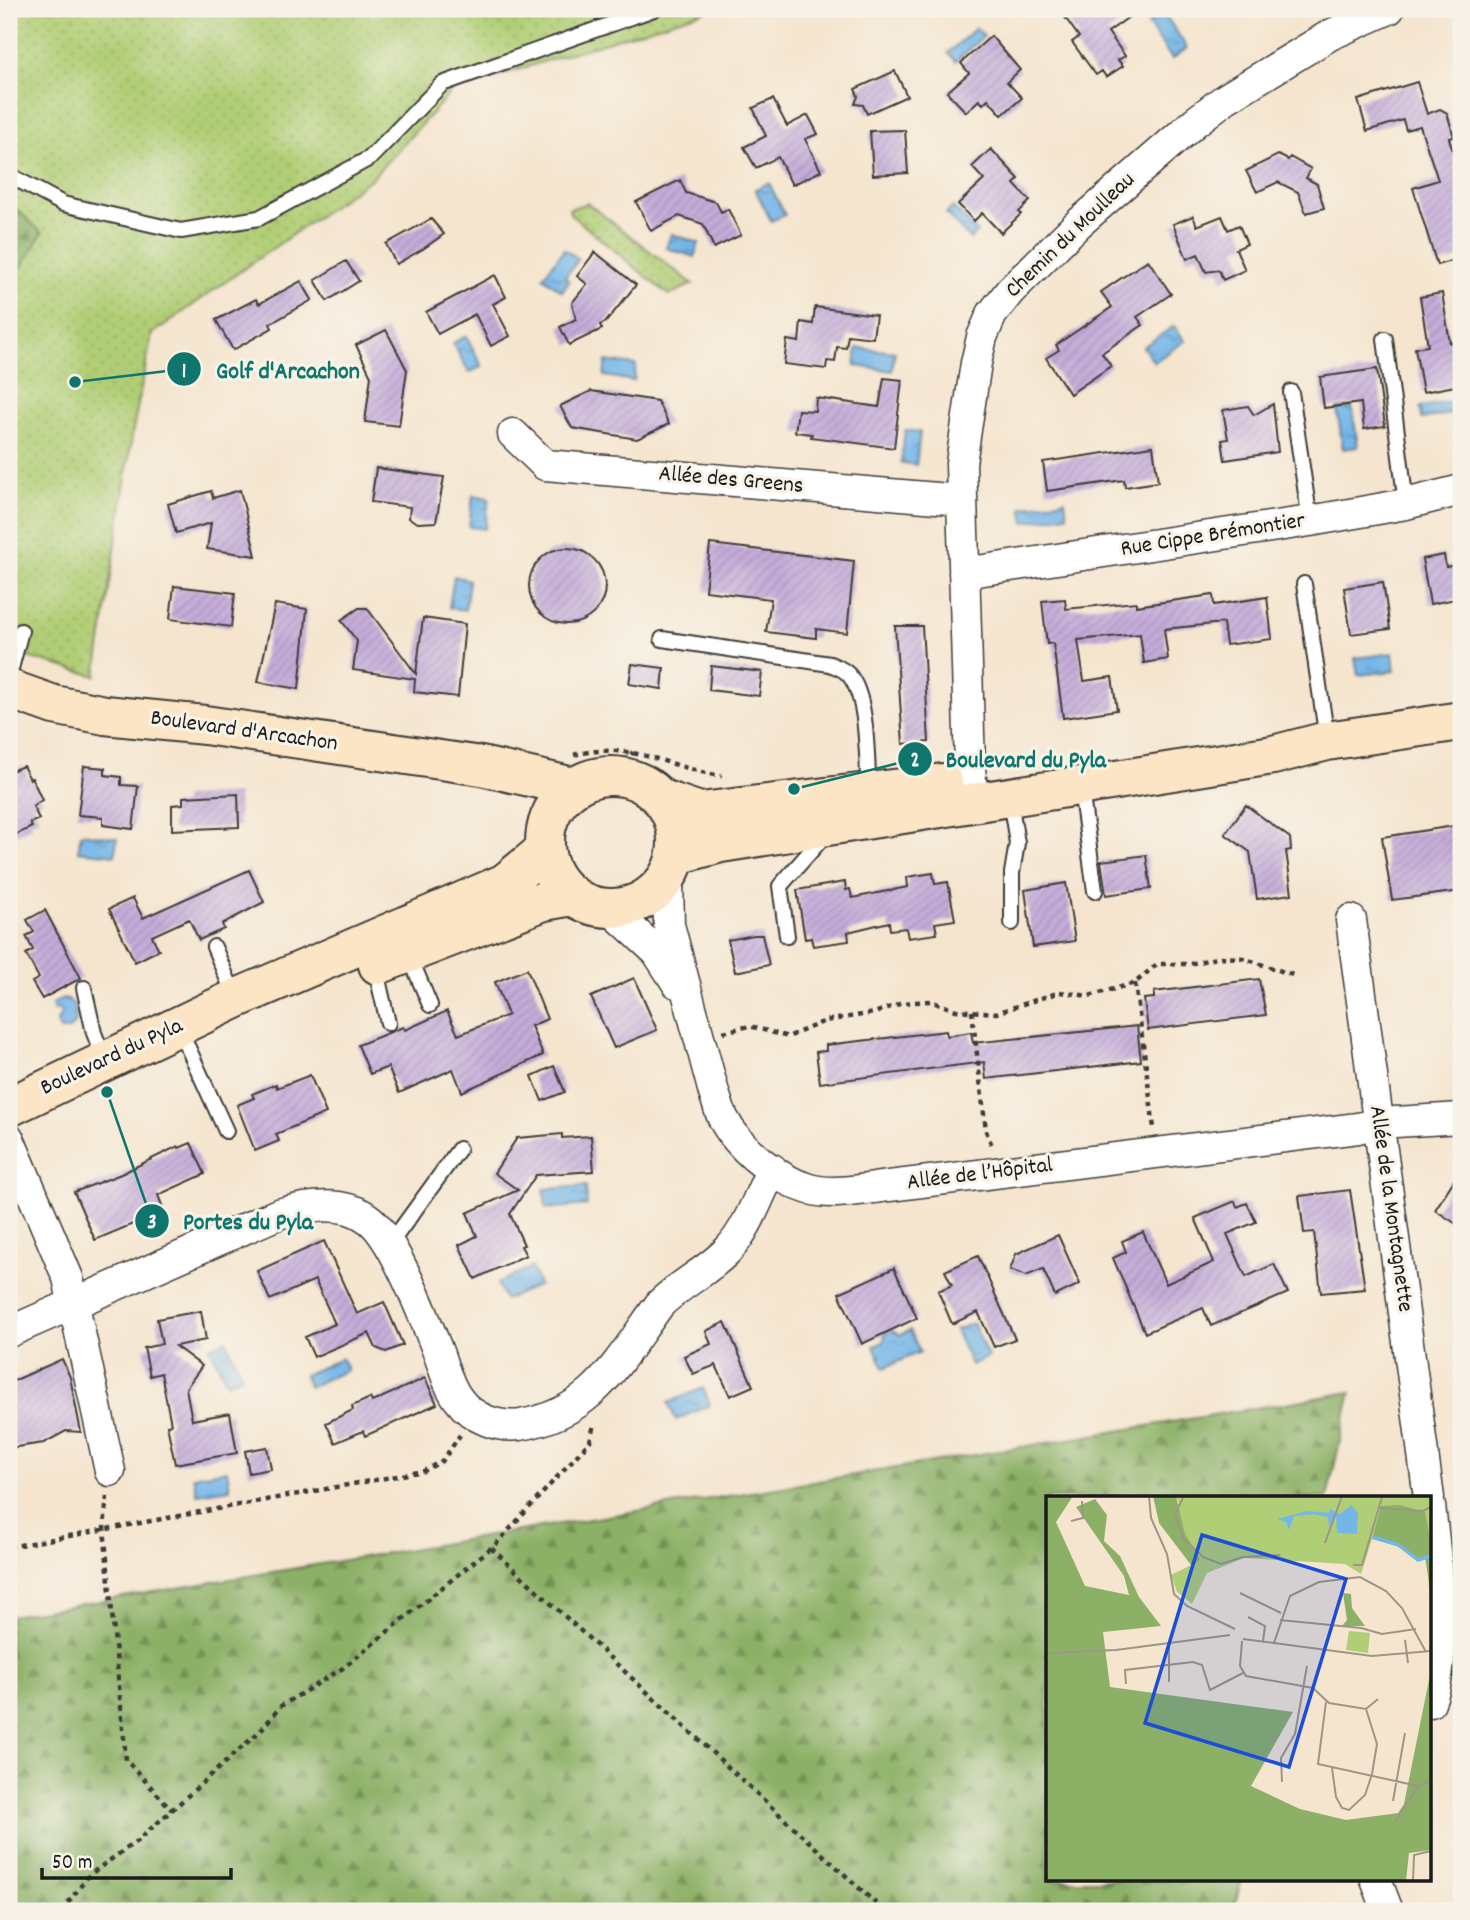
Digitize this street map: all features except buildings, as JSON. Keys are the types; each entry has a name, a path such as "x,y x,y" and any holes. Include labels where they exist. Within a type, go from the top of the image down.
{"main road":[{"name":"Boulevard d'Arcachon","path":"9,688 54,705 105,715 205,725 481,766 572,771"},
{"path":"662,799 700,812 871,806 1080,787 1273,755 1327,741 1461,721"},
{"path":"985,794 1270,740 1327,741"},
{"path":"622,764 630,778 647,786 662,799 676,825 678,840 672,866 652,894 631,905 609,908 588,904 573,896 553,874 545,841 556,806 572,771 591,779 622,764"},
{"name":"Boulevard d'Arcachon","path":"481,766 516,789 531,806 545,841"},
{"path":"672,866 721,844 833,826 871,806"},
{"name":"Boulevard du Pyla","path":"393,949 505,883 545,841"},
{"name":"Boulevard du Pyla","path":"14,1104 106,1061 393,949 544,901 573,896"},
{"name":"Boulevard du Pyla","path":"14,1104 184,1039 239,1008"}],"street":[{"name":"Chemin du Moulleau","path":"985,794 964,573 961,463 982,337 992,314 1010,291 1078,225 1225,99 1330,35 1390,9"},
{"name":"Allée des Greens","path":"513,435 544,465 961,500"},
{"name":"Rue Cippe Brémontier","path":"964,573 1310,521 1461,491"},
{"name":"Allée de l’Hôpital","path":"672,866 669,925 698,1037 724,1119 744,1146 790,1182 810,1190 836,1192 1378,1124 1461,1118"},
{"name":"Allée de l’Hôpital","path":"609,908 657,953 691,1008"},
{"name":"Allée de la Montagnette","path":"1351,920 1429,1496"},
{"path":"9,1139 68,1278 110,1471"},
{"path":"9,1332 278,1214 298,1208 324,1206 355,1211 374,1223 390,1244 429,1330 451,1387 465,1408 503,1425 525,1424 569,1409 594,1392 660,1304 715,1262 736,1241 772,1169"},
{"path":"1432,1524 1440,1596 1439,1654 1432,1696"},
{"path":"1377,1882 1388,1911"}],"lane":[{"path":"9,175 63,204 181,231 259,218 370,159 442,83 654,9"},
{"path":"1385,339 1406,504"},
{"path":"1291,392 1310,521"},
{"path":"1304,584 1327,741"},
{"path":"9,676 22,631"},
{"path":"662,639 830,664 842,669 851,677 860,703 871,806"},
{"path":"1080,787 1096,891"},
{"path":"985,794 1017,843 1012,873 1012,923"},
{"path":"787,936 780,886 833,826"},
{"path":"214,947 239,1008"},
{"path":"393,949 430,1005"},
{"path":"388,1023 393,949"},
{"path":"84,988 94,1033 106,1061"},
{"path":"184,1039 226,1132"},
{"path":"390,1244 459,1149"}],"path":[{"path":"572,771 605,750 622,764 732,777"},
{"path":"698,1037 750,1026 788,1037 825,1021 874,1013 902,1003 930,1001 956,1010 996,1013 1060,992 1089,996 1135,983 1157,964 1189,964 1221,957 1242,958 1293,975"},
{"path":"1135,983 1158,1153"},
{"path":"972,1011 986,1131 1002,1172"},
{"path":"62,1911 89,1875 136,1841 172,1810 260,1731 281,1706 343,1668 491,1548 590,1441 604,1378"},
{"path":"9,1547 424,1471 443,1460 473,1413"},
{"path":"110,1471 104,1528 126,1760 172,1810"},
{"path":"491,1548 884,1911"}],"green space":[{"path":"9,9 712,9 453,90 372,178 152,334 133,429 96,676 9,652"},
{"path":"9,202 42,233 9,288"},
{"path":"587,203 693,284 669,295 571,215 569,209"},
{"path":"1351,1392 1327,1496 1046,1496 1046,1882 1241,1882 1234,1911 9,1911 9,1616"}],"water":[{"path":"1164,13 1187,48 1172,59 1148,24"},
{"path":"976,28 984,36 956,61 948,53"},
{"path":"769,183 785,215 771,221 755,189"},
{"path":"953,207 977,232 970,239 946,214"},
{"path":"671,234 699,243 695,257 666,248"},
{"path":"564,249 579,259 565,277 569,281 562,291 543,277"},
{"path":"1174,326 1185,341 1154,362 1143,347"},
{"path":"466,336 482,366 469,373 453,343"},
{"path":"857,348 895,352 892,371 855,366"},
{"path":"606,361 636,365 634,381 604,376"},
{"path":"1461,400 1461,412 1422,419 1420,407"},
{"path":"1352,407 1358,447 1343,449 1337,409"},
{"path":"905,430 920,432 916,465 901,463"},
{"path":"473,495 489,498 485,529 469,527"},
{"path":"1065,500 1067,515 1025,522 1022,507"},
{"path":"454,576 469,580 465,610 449,608"},
{"path":"1393,653 1395,671 1358,675 1355,658"},
{"path":"81,833 117,838 115,855 78,851"},
{"path":"62,998 75,1007 76,1022 68,1030 60,1030 57,1022 61,1013 59,1009 54,1010 52,1005"},
{"path":"586,1186 587,1205 546,1209 544,1189"},
{"path":"532,1267 539,1285 505,1300 497,1283"},
{"path":"973,1323 988,1357 971,1365 955,1330"},
{"path":"891,1330 900,1335 910,1330 920,1352 884,1368 874,1346 884,1342 885,1334"},
{"path":"226,1340 242,1376 227,1383 210,1347"},
{"path":"342,1358 347,1370 309,1387 304,1375"},
{"path":"703,1388 710,1405 676,1420 668,1403"},
{"path":"227,1470 230,1489 197,1494 193,1476"}],"place":[{"name":"Golf d'Arcachon","path":"75,382"},
{"name":"Boulevard du Pyla","path":"794,789"},
{"name":"Portes du Pyla","path":"107,1092"}]}
